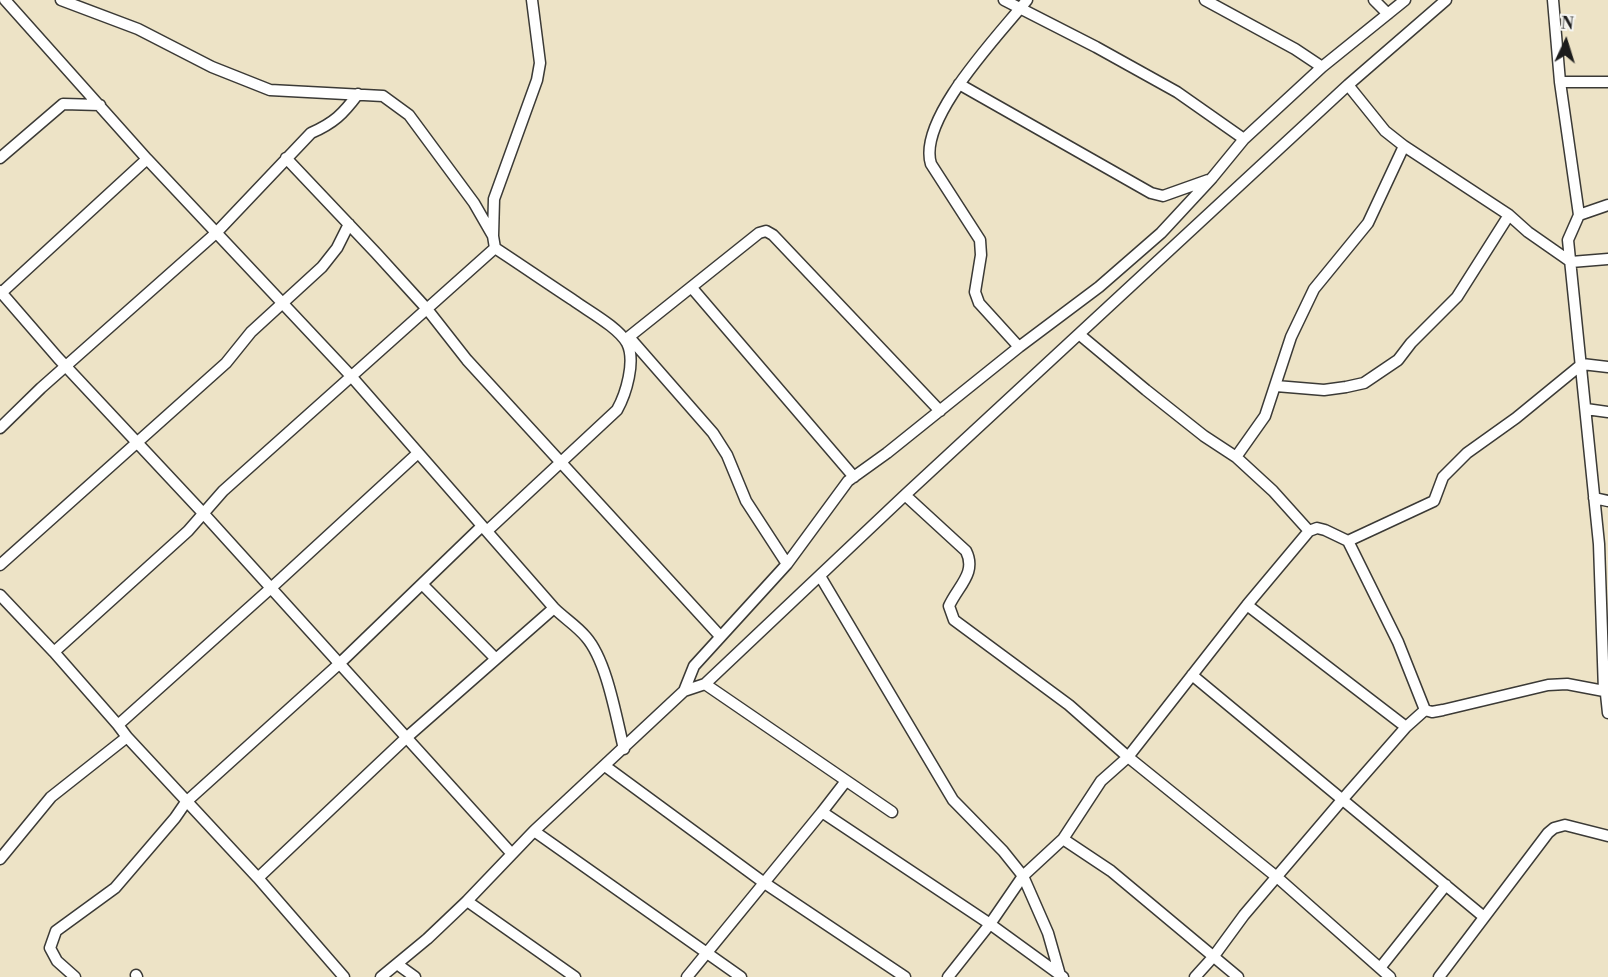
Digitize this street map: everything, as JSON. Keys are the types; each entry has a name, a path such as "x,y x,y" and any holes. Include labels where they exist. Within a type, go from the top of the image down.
{"street":[{"path":"5,0 147,159 351,376 554,608 585,636 592,645 609,685 624,749"},
{"path":"61,0 138,29 212,67 270,90 383,96 409,115 474,203 493,236"},
{"path":"532,0 540,63 537,80 494,199 495,248 607,323 627,339 714,433 727,455 746,501 786,564"},
{"path":"1004,0 1177,92 1244,139"},
{"path":"1019,347 980,303 975,292 981,255 980,240 932,164 929,145 959,84 1027,0"},
{"path":"1205,0 1224,5 1322,67"},
{"path":"1374,0 1388,14"},
{"path":"381,977 467,901 534,831 684,691 694,666 786,564 849,481 1099,287 1152,241 1212,178 1244,139 1322,67 1405,0"},
{"path":"684,691 705,684 905,495 1348,85 1446,0"},
{"path":"1553,0 1560,82 1578,215 1568,240 1599,544 1604,691 1608,713"},
{"path":"1560,82 1608,82"},
{"path":"959,84 1151,193 1162,196 1212,178"},
{"path":"1348,85 1385,131 1404,147 1509,215 1528,232 1571,262 1608,259"},
{"path":"0,428 41,388 216,233 271,177 310,132 329,125 343,114 358,94"},
{"path":"0,158 63,104 100,105"},
{"path":"1236,457 1265,416 1291,337 1314,289 1368,223 1404,147"},
{"path":"286,158 427,309 467,360 720,636"},
{"path":"147,159 0,292 512,854"},
{"path":"1578,215 1608,205"},
{"path":"1276,386 1324,390 1346,387 1364,382 1398,360 1425,328 1457,297 1509,215"},
{"path":"0,565 226,363 251,332 321,267 337,248 349,224"},
{"path":"627,339 759,233 766,231 779,241 940,411"},
{"path":"54,652 188,531 223,491 495,248"},
{"path":"692,288 854,477"},
{"path":"1080,334 1204,436 1236,457 1273,491 1309,531"},
{"path":"75,977 57,962 50,948 56,931 115,888 186,802 617,410 624,398 627,386 630,354 627,339"},
{"path":"1348,541 1434,501 1443,477 1467,453 1516,418 1582,364 1608,367"},
{"path":"1586,408 1608,412"},
{"path":"118,725 418,453"},
{"path":"905,495 966,551 970,560 968,576 949,606 954,620 1069,705 1128,757 1278,878 1390,977"},
{"path":"1594,498 1608,501"},
{"path":"948,977 990,924 1023,876 1063,839 1101,781 1128,757 1247,605 1309,531 1317,528 1348,541 1398,642 1425,710"},
{"path":"820,576 953,800 1003,851 1023,876 1048,933 1062,976"},
{"path":"422,585 496,659"},
{"path":"0,595 54,652 126,737 258,878 344,977"},
{"path":"1247,605 1406,726"},
{"path":"258,878 406,738 554,608"},
{"path":"1192,675 1484,917"},
{"path":"705,684 892,812"},
{"path":"1425,710 1432,712 1443,710 1548,685 1567,684 1604,691"},
{"path":"1195,977 1214,956 1244,915 1278,878 1342,800 1406,726 1425,710"},
{"path":"0,859 51,796 126,737"},
{"path":"605,766 763,882 904,977"},
{"path":"687,977 846,781"},
{"path":"822,812 990,924 1062,976"},
{"path":"1439,977 1544,837 1554,828 1565,825 1608,836"},
{"path":"534,831 741,977"},
{"path":"1063,839 1111,871 1238,977"},
{"path":"1380,968 1446,885"},
{"path":"467,901 575,977"},
{"path":"397,964 415,977"}]}
